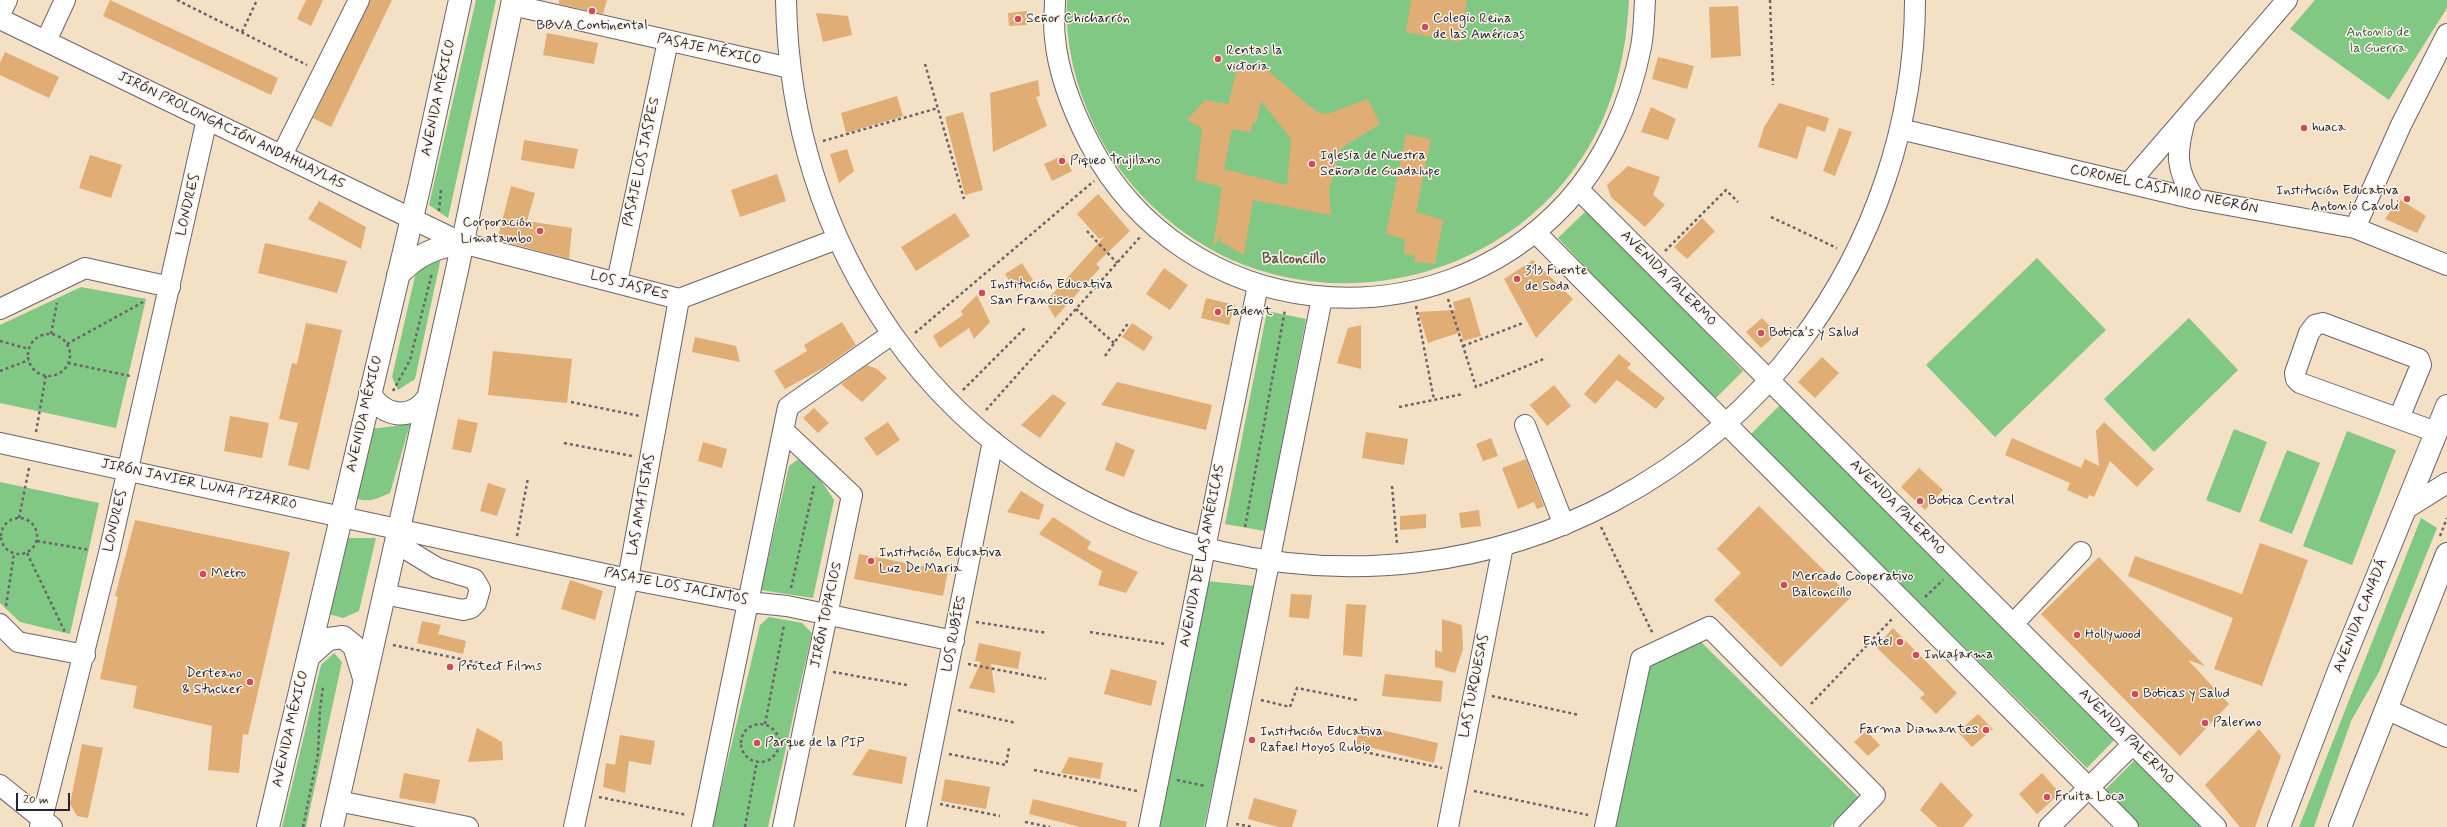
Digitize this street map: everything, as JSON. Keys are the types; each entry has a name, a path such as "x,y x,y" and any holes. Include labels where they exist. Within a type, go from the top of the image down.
{"main road":[{"name":"AVENIDA MÉXICO","path":"268,827 340,516 412,219 460,0"},
{"path":"332,827 462,243 513,2"},
{"path":"398,275 412,260 430,250 462,243"},
{"path":"370,393 379,406 396,414 414,411 427,399"},
{"name":"AVENIDA CANADÁ","path":"2279,827 2335,680 2447,406"},
{"path":"2340,827 2447,554"},
{"path":"308,657 328,639 343,637 357,652 365,681"}],"street":[{"path":"0,14 7,0"},
{"path":"46,41 65,0"},
{"path":"282,155 359,0"},
{"path":"786,0 790,68 804,146 822,202 837,239 862,287 896,340 951,403 993,441 1029,468 1106,512 1147,530 1205,549 1269,562 1321,567 1398,566 1434,562 1503,546 1564,525 1593,512 1663,472 1726,424 1769,380 1816,321 1854,256 1873,215 1888,172 1900,129 1910,78 1915,0"},
{"path":"1055,0 1054,38 1072,109 1105,172 1127,200 1152,225 1184,250 1220,270 1258,285 1322,298 1368,298 1413,292 1443,283 1491,262 1535,232 1578,189 1608,145 1629,96 1642,45 1644,0"},
{"path":"2129,183 2287,0"},
{"name":"PASAJE MÉXICO","path":"513,2 668,41 790,68"},
{"name":"JIRÓN PROLONGACIÓN ANDAHUAYLAS","path":"0,19 462,243"},
{"path":"2355,228 2407,112 2447,34"},
{"name":"PASAJE LOS JASPES","path":"617,282 668,41"},
{"path":"2186,117 2178,145 2178,159 2181,174 2195,199"},
{"name":"LONDRES","path":"45,825 80,654 109,553 207,119"},
{"name":"CORONEL CASIMIRO NEGRÓN","path":"1900,129 2195,199 2355,228 2447,265"},
{"name":"AVENIDA PALERMO","path":"1578,189 2216,827"},
{"path":"1535,232 2128,827"},
{"name":"LOS JASPES","path":"462,243 679,299 837,239"},
{"path":"0,308 86,268 170,287"},
{"name":"AVENIDA DE LAS AMÉRICAS","path":"1148,827 1258,285"},
{"path":"1216,827 1322,298"},
{"name":"LAS AMATISTAS","path":"574,827 628,579 679,299"},
{"path":"2399,418 2421,365 2419,359 2323,323 2315,325 2309,333 2295,373 2296,379 2300,383 2436,432"},
{"path":"703,823 788,407 896,340"},
{"path":"1525,425 1564,525"},
{"name":"JIRÓN TOPACIOS","path":"783,430 852,495 783,827"},
{"name":"LOS RUBÍES","path":"916,827 993,441"},
{"name":"JIRÓN JAVIER LUNA PIZARRO","path":"0,443 340,516 397,536"},
{"path":"2404,510 2447,483"},
{"path":"384,594 468,610 476,603 480,588 474,579 438,568 397,536"},
{"name":"PASAJE LOS JACINTOS","path":"397,536 440,539 468,544 628,579 748,602 787,606 954,641"},
{"path":"438,568 440,539"},
{"path":"459,574 468,544"},
{"name":"LAS TURQUESAS","path":"1448,827 1503,546"},
{"path":"2012,624 2081,552"},
{"path":"1,625 18,642 80,654"},
{"path":"1606,823 1641,659 1709,627 1875,795 1844,827"},
{"path":"2386,708 2447,737"},
{"path":"2049,827 2133,744"},
{"path":"0,785 45,825"},
{"path":"338,801 468,827"}],"path":[{"path":"177,0 323,73"},
{"path":"242,32 257,0"},
{"path":"1770,0 1772,85"},
{"path":"925,64 964,199"},
{"path":"804,146 938,108"},
{"path":"896,340 1105,172"},
{"path":"1653,264 1726,190 1738,202"},
{"path":"1771,217 1854,256"},
{"path":"974,424 1152,225"},
{"path":"1087,231 1117,263"},
{"path":"51,334 62,280"},
{"path":"1443,283 1476,387 1546,358"},
{"path":"67,344 170,287"},
{"path":"1413,292 1434,400"},
{"path":"1076,309 1114,343"},
{"path":"1245,527 1285,310"},
{"path":"1105,356 1129,322"},
{"path":"1463,346 1523,323"},
{"path":"951,403 1025,328"},
{"path":"51,334 57,335 67,344 70,357 68,363 59,373 46,375 34,369 29,360 29,349 37,337 51,334"},
{"path":"0,341 29,349"},
{"path":"0,371 29,360"},
{"path":"68,363 149,379"},
{"path":"19,518 46,375"},
{"path":"1399,407 1463,394"},
{"path":"572,402 657,419"},
{"path":"564,443 650,460"},
{"path":"514,554 528,478"},
{"path":"1392,486 1398,566"},
{"path":"1593,512 1660,650"},
{"path":"24,518 34,524 38,540 28,553 14,554 1,546 1,529 9,521 24,518"},
{"path":"38,540 109,553"},
{"path":"28,553 80,654"},
{"path":"1,625 14,554"},
{"path":"1799,717 1909,607 1957,568"},
{"path":"958,619 1047,633"},
{"path":"1090,632 1185,647"},
{"path":"374,641 494,666"},
{"path":"950,660 1046,679"},
{"path":"816,669 907,685"},
{"path":"1242,696 1290,707 1297,688 1357,700"},
{"path":"1474,692 1579,715"},
{"path":"940,707 1016,723"},
{"path":"765,724 774,731 778,747 768,760 757,761 746,756 743,751 742,739 744,733 753,725 765,724"},
{"path":"931,751 1006,765 1009,748"},
{"path":"1364,752 1606,823"},
{"path":"745,827 757,761"},
{"path":"1034,770 1157,785 1224,790"},
{"path":"581,794 703,823"},
{"path":"921,800 1000,816"},
{"path":"1025,822 1050,827"}],"green space":[{"path":"476,0 496,0 448,218 429,205"},
{"path":"1067,0 1629,0 1627,28 1620,69 1607,109 1580,160 1544,203 1501,238 1451,263 1398,278 1342,283 1287,277 1232,260 1196,240 1163,216 1147,201 1133,186 1109,153 1099,136 1083,99 1068,40"},
{"name":"Antonio de la Guerra","path":"2315,0 2447,0 2447,8 2389,100 2290,29"},
{"path":"1588,209 1743,371 1713,401 1558,238"},
{"path":"442,253 415,379 398,390 392,377 415,276 424,262"},
{"path":"2037,258 2106,330 1995,437 1926,365"},
{"path":"81,287 146,299 116,428 0,403 0,325"},
{"path":"1267,311 1306,319 1265,531 1225,524"},
{"path":"2189,318 2238,370 2154,452 2104,399"},
{"path":"1780,405 2116,738 2087,768 1750,435"},
{"path":"410,424 390,493 372,500 355,498 371,429"},
{"path":"2234,429 2267,442 2240,513 2206,500"},
{"path":"2347,431 2396,450 2352,565 2303,546"},
{"path":"2287,450 2320,463 2292,534 2259,521"},
{"path":"797,460 808,461 834,500 813,598 761,590 789,466"},
{"path":"0,482 99,503 70,634 20,622 0,603"},
{"path":"2421,518 2437,528 2379,672 2351,721 2314,827 2299,827"},
{"path":"344,538 376,538 359,611 343,618 325,613"},
{"path":"1206,581 1256,586 1204,827 1157,827"},
{"path":"769,617 802,623 812,633 768,827 712,827 760,625"},
{"path":"1699,640 1859,798 1830,827 1614,827 1647,666"},
{"path":"334,653 342,662 306,827 282,827 321,665"},
{"path":"2137,758 2207,827 2140,827 2104,791"}],"building":[{"path":"110,0 278,78 271,95 103,16"},
{"path":"306,0 323,0 311,26 297,19"},
{"path":"370,0 392,0 331,127 313,118"},
{"name":"BBVA Continental","path":"559,0 607,0 603,14 559,4"},
{"path":"1411,0 1467,0 1460,42 1406,32"},
{"path":"1738,6 1741,56 1711,58 1709,7"},
{"name":"Señor Chicharrón","path":"1027,11 1027,25 1009,26 1008,13"},
{"path":"816,13 848,16 852,35 823,42"},
{"path":"547,33 598,43 594,64 543,55"},
{"path":"5,52 59,77 49,98 0,75 0,63"},
{"path":"1658,57 1694,66 1687,89 1652,79"},
{"path":"1239,61 1269,67 1268,71 1317,112 1327,114 1368,99 1380,124 1340,149 1329,189 1331,215 1253,200 1244,255 1220,241 1222,235 1213,247 1222,187 1196,180 1202,128 1187,120 1205,100 1228,104","holes":["1261,101 1291,139 1287,185 1224,169 1232,129 1250,132 1253,122 1256,123"]},
{"path":"1038,80 1040,96 1036,97 1047,126 993,152 990,93"},
{"path":"897,96 903,116 846,133 841,113"},
{"path":"1779,103 1829,118 1825,132 1807,126 1797,159 1758,147 1764,127"},
{"path":"1651,107 1676,119 1668,140 1641,132"},
{"path":"963,112 983,190 965,195 945,117"},
{"path":"1839,128 1852,132 1835,176 1823,171"},
{"path":"1406,134 1431,139 1416,212 1443,220 1435,264 1414,262 1415,256 1404,254 1405,239 1386,234"},
{"path":"524,140 578,149 574,169 521,160"},
{"path":"847,149 854,171 839,183 830,154"},
{"path":"90,155 122,165 111,198 79,188"},
{"path":"1064,155 1072,171 1052,181 1044,164"},
{"path":"1628,166 1660,177 1653,195 1665,205 1645,227 1611,197 1607,185"},
{"path":"777,174 786,201 740,217 731,190"},
{"path":"511,186 535,193 527,221 572,228 569,259 502,241 498,237"},
{"path":"1098,194 1130,231 1096,264 1100,268 1055,318 1047,304 1047,300 1104,237 1099,239 1077,214"},
{"path":"2399,199 2426,216 2417,233 2385,219"},
{"path":"319,201 366,227 361,249 308,219"},
{"path":"955,213 970,236 916,271 901,247"},
{"path":"1702,218 1715,231 1687,259 1674,247"},
{"path":"265,243 347,261 337,293 258,273"},
{"path":"1533,260 1573,299 1536,338 1504,279"},
{"path":"1022,263 1033,280 1016,291 1005,274"},
{"path":"1164,268 1188,285 1170,310 1146,294"},
{"path":"977,295 990,322 974,339 969,328 940,348 933,336 963,315 961,311"},
{"path":"1470,297 1481,336 1463,341 1461,332 1428,343 1418,312 1455,310 1453,302"},
{"name":"Fadent","path":"1206,298 1235,305 1229,325 1201,318"},
{"name":"Botica's y Salud","path":"1762,318 1777,334 1761,348 1746,332"},
{"path":"842,322 856,345 823,368 785,389 774,371 807,351 804,345"},
{"path":"306,323 342,330 309,470 288,465 298,423 279,419 292,363 297,364"},
{"path":"1132,323 1153,337 1144,351 1122,337"},
{"path":"1361,325 1361,369 1337,363 1348,328"},
{"path":"695,337 736,346 740,362 692,352"},
{"path":"493,351 572,359 567,403 488,395"},
{"path":"1619,354 1631,364 1627,368 1665,398 1656,409 1617,380 1595,404 1584,394"},
{"path":"1822,357 1839,373 1815,398 1798,382"},
{"path":"867,365 877,369 887,378 862,402 841,384"},
{"path":"1117,382 1212,405 1206,430 1101,405"},
{"path":"1554,385 1571,406 1547,426 1530,405"},
{"path":"1053,394 1066,403 1040,438 1021,425"},
{"path":"814,408 829,423 818,433 803,418"},
{"path":"230,416 269,423 262,458 224,451"},
{"path":"458,419 478,423 471,453 452,449"},
{"path":"888,422 900,440 877,456 864,438"},
{"path":"2104,422 2154,469 2137,487 2110,461 2094,497 2089,495 2087,499 2067,490 2070,483 2005,455 2012,438 2081,468 2085,459 2099,466 2096,431"},
{"path":"1366,432 1408,439 1404,465 1362,458"},
{"path":"1491,438 1498,456 1483,461 1476,444"},
{"path":"703,442 727,449 722,468 698,461"},
{"path":"1116,442 1135,450 1124,477 1105,470"},
{"path":"1526,459 1544,506 1537,509 1534,502 1518,509 1502,468"},
{"path":"1919,468 1943,490 1925,510 1901,487"},
{"path":"488,483 506,489 497,516 480,511"},
{"path":"1021,491 1044,505 1039,520 1007,512"},
{"name":"Mercado Cooperativo Balconcillo","path":"1759,506 1851,597 1781,667 1714,600 1741,573 1717,549"},
{"path":"1479,510 1481,526 1461,528 1459,513"},
{"path":"1426,514 1426,528 1400,530 1400,516"},
{"path":"1053,517 1091,542 1087,549 1138,572 1126,593 1098,585 1102,571 1039,534"},
{"path":"135,520 290,552 248,735 243,734 239,773 208,770 212,726 133,708 137,686 100,679 118,597 115,596"},
{"path":"2260,543 2308,560 2262,686 2214,669 2233,618 2128,576 2135,556 2242,594"},
{"path":"859,554 948,571 943,596 854,579"},
{"path":"2099,557 2205,666 2188,660 2229,704 2180,756 2041,614"},
{"path":"570,580 603,591 595,620 561,609"},
{"path":"1291,594 1312,595 1309,619 1289,617"},
{"path":"1346,604 1366,605 1362,657 1343,655"},
{"path":"1442,619 1462,625 1463,649 1455,673 1435,667 1435,650 1442,652"},
{"path":"422,621 441,625 438,634 466,641 463,654 417,643"},
{"path":"1893,628 1957,693 1936,714 1920,698 1925,694 1876,647"},
{"path":"979,643 1021,652 1018,669 991,664 995,693 969,688 981,662 975,661"},
{"path":"1111,669 1157,681 1151,706 1104,694"},
{"path":"1385,674 1443,681 1441,702 1382,696"},
{"path":"1978,714 1993,729 1972,747 1958,732"},
{"path":"1360,725 1438,743 1434,763 1356,744"},
{"path":"477,728 502,742 503,760 468,762"},
{"path":"2259,729 2281,756 2255,827 2240,827 2205,785"},
{"path":"1866,731 1880,745 1868,756 1854,742"},
{"path":"620,735 655,741 651,765 629,761 625,793 603,787 606,763 615,765"},
{"path":"82,744 103,748 88,818 77,816 70,804"},
{"path":"869,749 907,757 902,784 852,775"},
{"path":"1069,757 1103,763 1100,779 1061,773"},
{"path":"404,773 440,780 435,804 399,798"},
{"path":"2042,773 2056,789 2056,797 2037,814 2019,794"},
{"path":"945,779 990,787 986,809 941,801"},
{"path":"1941,782 1973,815 1963,827 1938,827 1920,810"},
{"path":"1254,798 1297,810 1292,827 1278,827 1248,819"},
{"path":"1033,799 1127,822 1126,827 1080,827 1029,814"}],"place":[{"name":"BBVA Continental","path":"592,11"},
{"name":"Señor Chicharrón","path":"1018,19"},
{"name":"Colegio Reina de las Américas","path":"1425,27"},
{"name":"Rentas la victoria","path":"1218,59"},
{"name":"huaca","path":"2304,128"},
{"name":"Piqueo Trujilano","path":"1062,161"},
{"name":"Iglesia de Nuestra Señora de Guadalupe","path":"1312,164"},
{"name":"Institución Educativa Antonio Cavoli","path":"2407,199"},
{"name":"Corporación Limatambo","path":"540,231"},
{"name":"313 Fuente de Soda","path":"1517,279"},
{"name":"Institución Educativa San Francisco","path":"982,293"},
{"name":"Fadent","path":"1218,312"},
{"name":"Botica's y Salud","path":"1761,333"},
{"name":"Botica Central","path":"1920,501"},
{"name":"Institución Educativa Luz De Maria","path":"871,561"},
{"name":"Metro","path":"203,574"},
{"name":"Mercado Cooperativo Balconcillo","path":"1784,585"},
{"name":"Hollywood","path":"2077,635"},
{"name":"Entel","path":"1900,642"},
{"name":"Inkafarma","path":"1916,655"},
{"name":"Protect Films","path":"450,667"},
{"name":"Derteano & Stucker","path":"250,682"},
{"name":"Boticas y Salud","path":"2135,694"},
{"name":"Palermo","path":"2205,723"},
{"name":"Farma Diamantes","path":"1986,730"},
{"name":"Institución Educativa Rafael Hoyos Rubio","path":"1252,740"},
{"name":"Parque de la PIP","path":"757,743"},
{"name":"Fruita Loca","path":"2047,797"}],"district":[{"name":"Balconcillo","path":"1294,260"}]}
